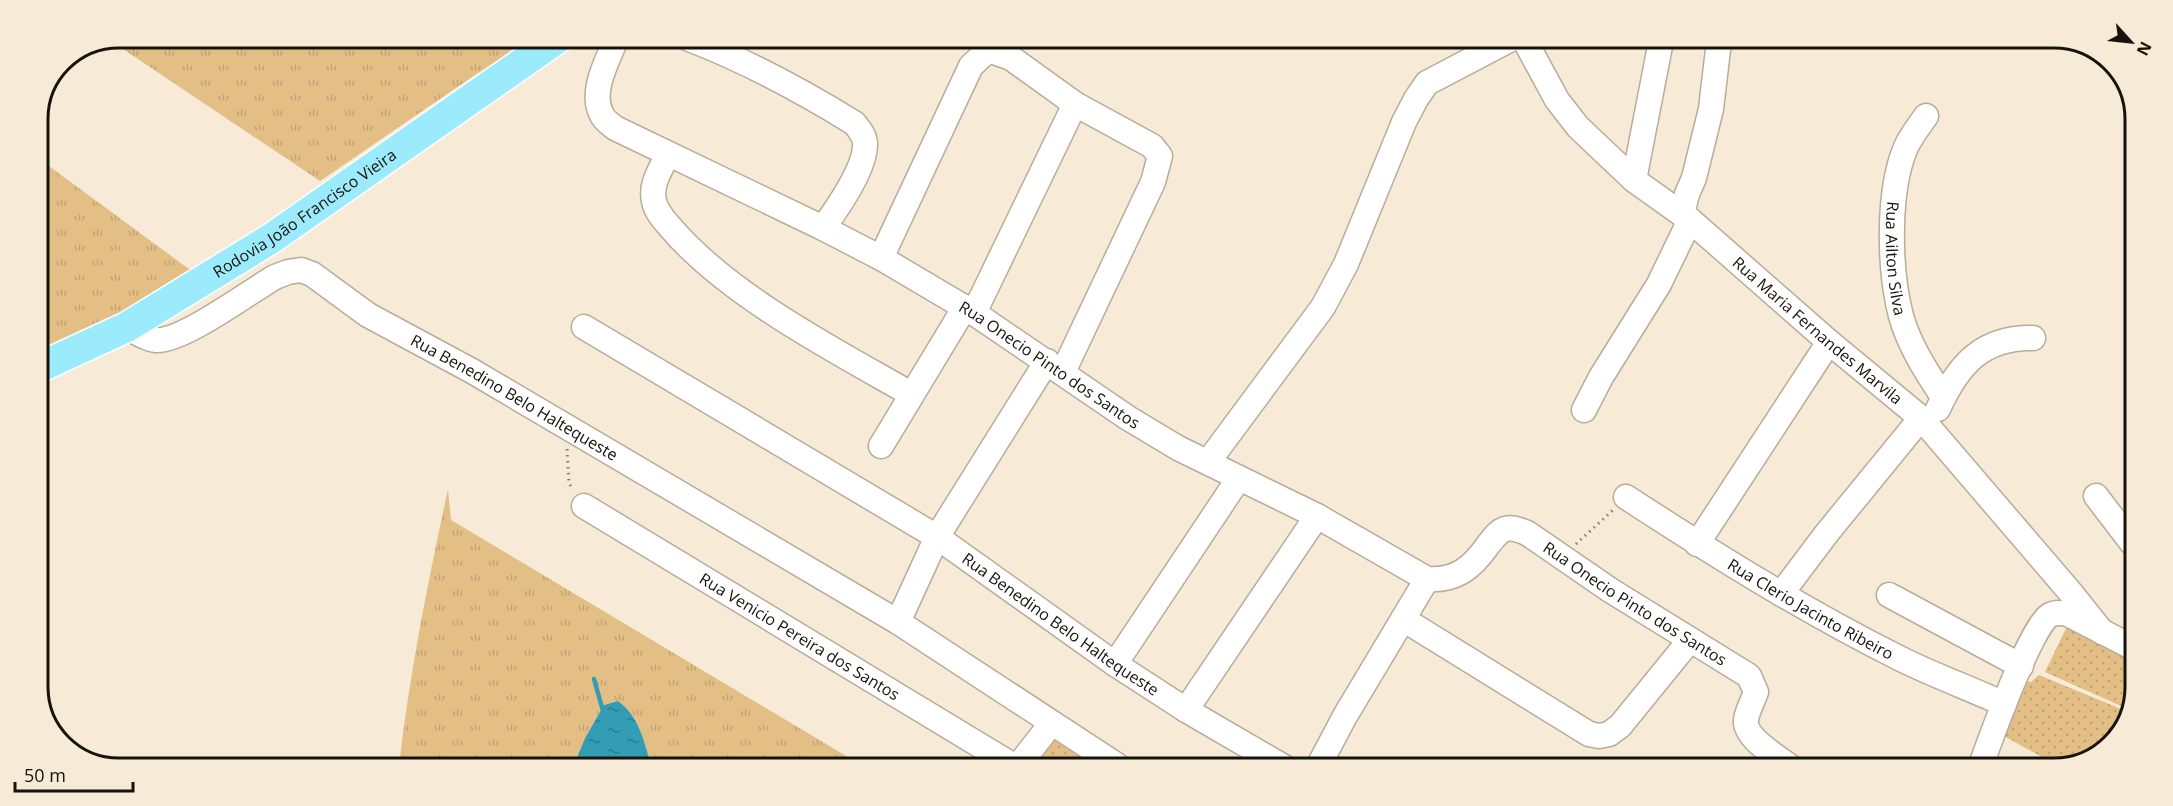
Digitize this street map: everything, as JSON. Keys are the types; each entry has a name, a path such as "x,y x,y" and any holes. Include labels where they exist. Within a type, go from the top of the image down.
{"main road":[{"name":"Rodovia João Francisco Vieira","path":"48,363 127,327 272,238 544,48"}],"street":[{"name":"Rua Onecio Pinto dos Santos","path":"613,48 599,89 597,105 602,117 615,128 824,228 881,258 970,310 1128,418 1208,462 1317,516 1427,579 1442,580 1456,576 1483,552 1496,534 1505,529 1516,529 1527,533 1749,676 1756,692 1746,722 1748,730 1755,739 1779,758"},
{"path":"713,48 731,55 794,89 854,123 862,132 865,143 863,157 839,206 824,228"},
{"path":"1208,462 1323,307 1350,254 1404,122 1427,83 1494,48"},
{"name":"Rua Maria Fernandes Marvila","path":"1530,48 1557,100 1578,127 1634,180 1686,217 1828,342 1925,423 2064,584 2102,632"},
{"path":"1634,180 1660,48"},
{"path":"1584,410 1601,377 1659,284 1686,217 1687,194 1694,178 1711,109 1718,48"},
{"path":"881,258 971,66 988,50 1011,58 1075,104 1152,146 1160,156 1154,182 1055,366 937,537 898,622"},
{"path":"881,446 911,394 970,310 1075,104"},
{"name":"Rua Ailton Silva","path":"1926,116 1906,148 1896,185 1892,214 1895,286 1901,316 1912,347 1943,397"},
{"path":"668,154 655,182 653,193 660,215 682,241 729,281 779,315 911,394"},
{"name":"Rua Benedino Belo Haltequeste","path":"127,327 155,340 168,340 185,334 275,277 301,270 312,274 368,315 472,371 898,622 1105,758"},
{"name":"Rua Benedino Belo Haltequeste","path":"584,327 937,537 1115,664 1186,710 1269,758"},
{"path":"1781,594 1827,533 1925,423 1974,355 1988,346 2016,338 2033,338"},
{"path":"1697,544 1828,342"},
{"path":"1115,664 1239,478"},
{"path":"2096,496 2125,534"},
{"name":"Rua Clerio Jacinto Ribeiro","path":"1626,497 1697,544 1781,594 1900,658 2004,704"},
{"name":"Rua Venicio Pereira dos Santos","path":"584,506 1003,758"},
{"path":"1186,710 1317,516"},
{"path":"1323,758 1427,579"},
{"path":"1889,595 2021,666 1984,758"},
{"name":"Rua Maria Fernandes Marvila","path":"2021,666 2040,625 2048,616 2058,613 2068,614 2125,644"},
{"path":"1403,619 1549,711 1589,734 1599,736 1609,734 1620,726 1690,640"},
{"path":"1023,758 1051,724"}],"path":[{"path":"570,428 566,452 569,483 584,506"},
{"path":"1561,557 1626,497"}],"green space":[{"path":"121,48 518,48 320,181"},
{"path":"48,165 193,272 48,355"},
{"path":"448,489 451,520 850,758 649,758 636,722 618,701 604,705 585,738 577,758 400,758 408,696"},
{"path":"2070,620 2125,646 2125,687 2122,706 2045,672"},
{"path":"2039,675 2121,710 2110,730 2101,740 2085,751 2072,756 2044,758 2002,735 2026,681 2031,682"},
{"path":"1057,733 1096,758 1042,758"}],"water":[{"path":"618,701 631,714 643,738 649,758 577,758 585,738 604,705"}],"waterway":[{"path":"594,679 603,711"}]}
